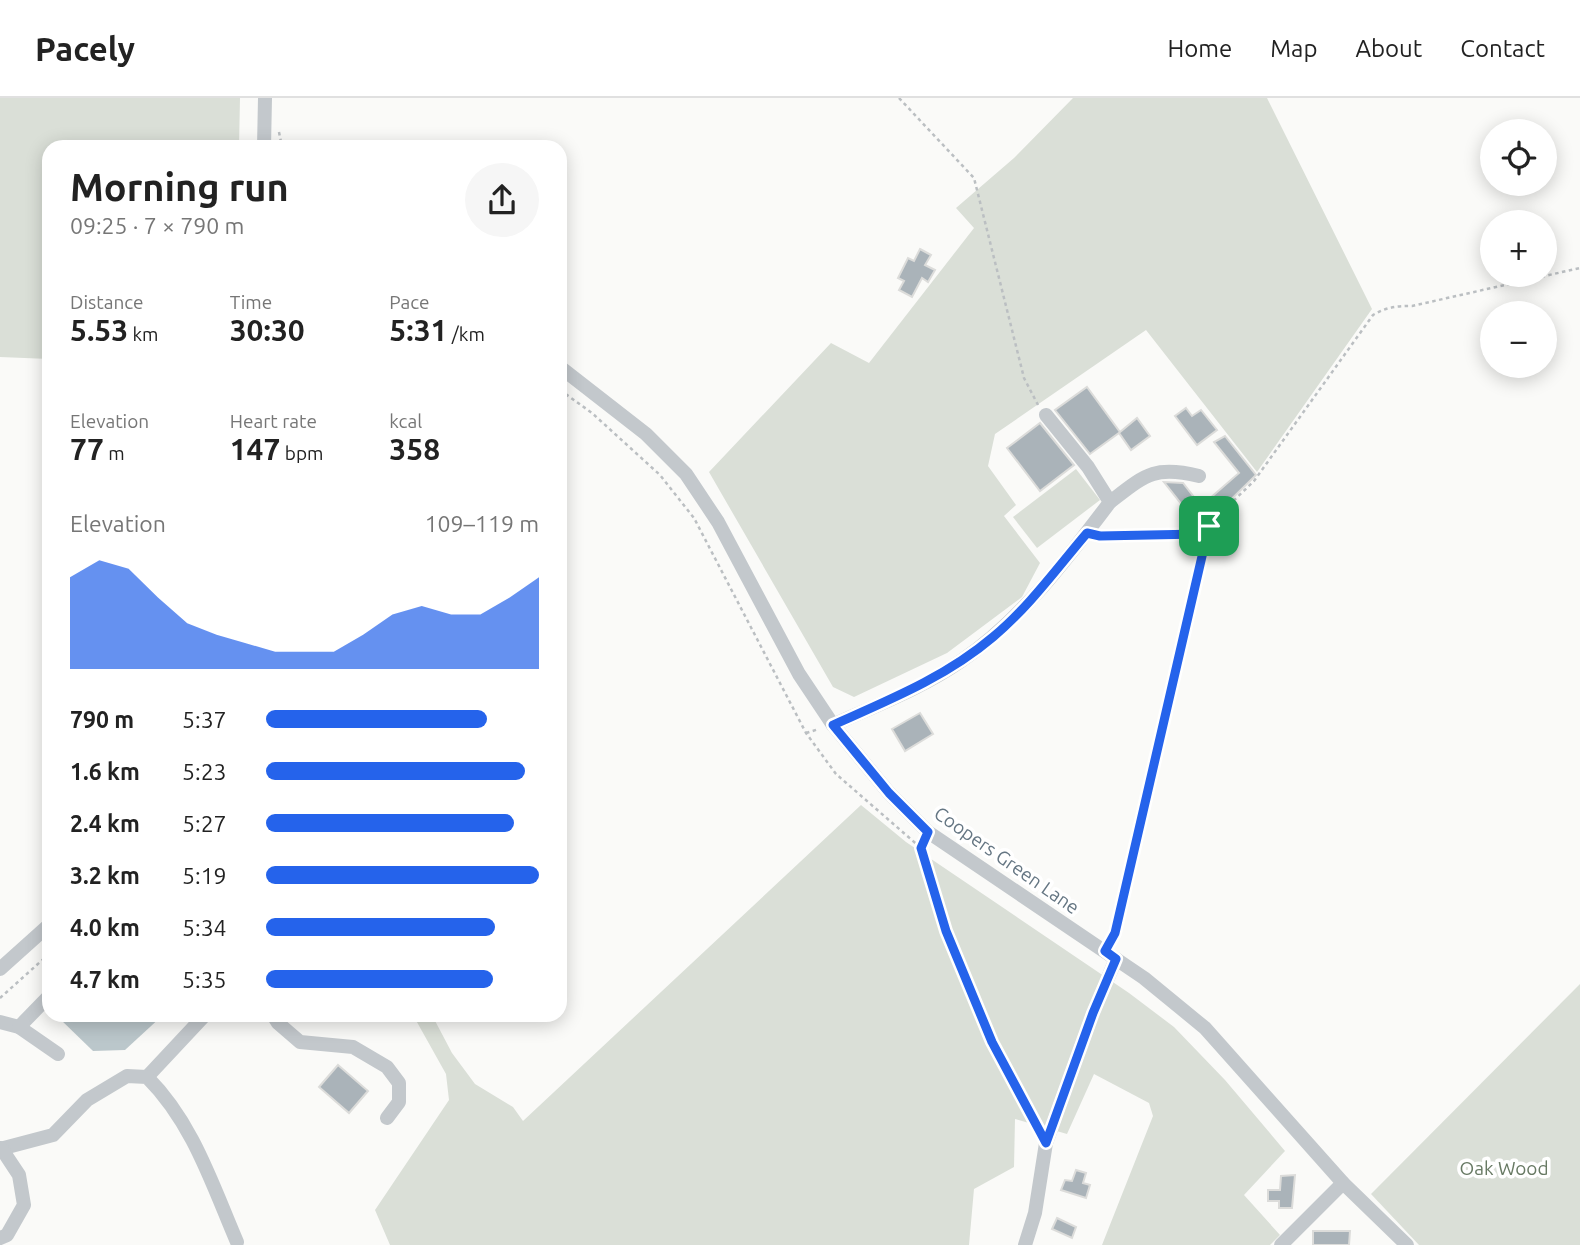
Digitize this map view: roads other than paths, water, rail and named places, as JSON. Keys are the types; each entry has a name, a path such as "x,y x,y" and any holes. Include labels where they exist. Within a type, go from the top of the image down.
{"street":[{"path":"264,140 265,98"},
{"name":"Coopers Green Lane","path":"567,372 646,434 686,474 718,522 800,674 833,725 889,793 928,832 1144,978 1205,1028 1343,1183 1407,1245"},
{"path":"1046,415 1088,467 1110,502"},
{"path":"833,725 918,687 961,661 994,636 1036,593 1110,502 1142,477 1173,470 1199,476"},
{"path":"0,969 42,931"},
{"path":"1025,1245 1035,1213 1046,1143 1111,955"},
{"path":"19,1027 42,1003"},
{"path":"0,1022 19,1027 58,1054"},
{"path":"147,1077 198,1022"},
{"path":"277,1022 300,1042 353,1047 387,1067 399,1083 399,1102 387,1118"},
{"path":"0,1238 8,1235 24,1205 19,1175 1,1148 53,1135 87,1100 127,1076 147,1077 163,1093 194,1139 237,1244"},
{"path":"1281,1245 1343,1183"}],"park label":[{"name":"Oak Wood","path":"1504,1168"}]}
